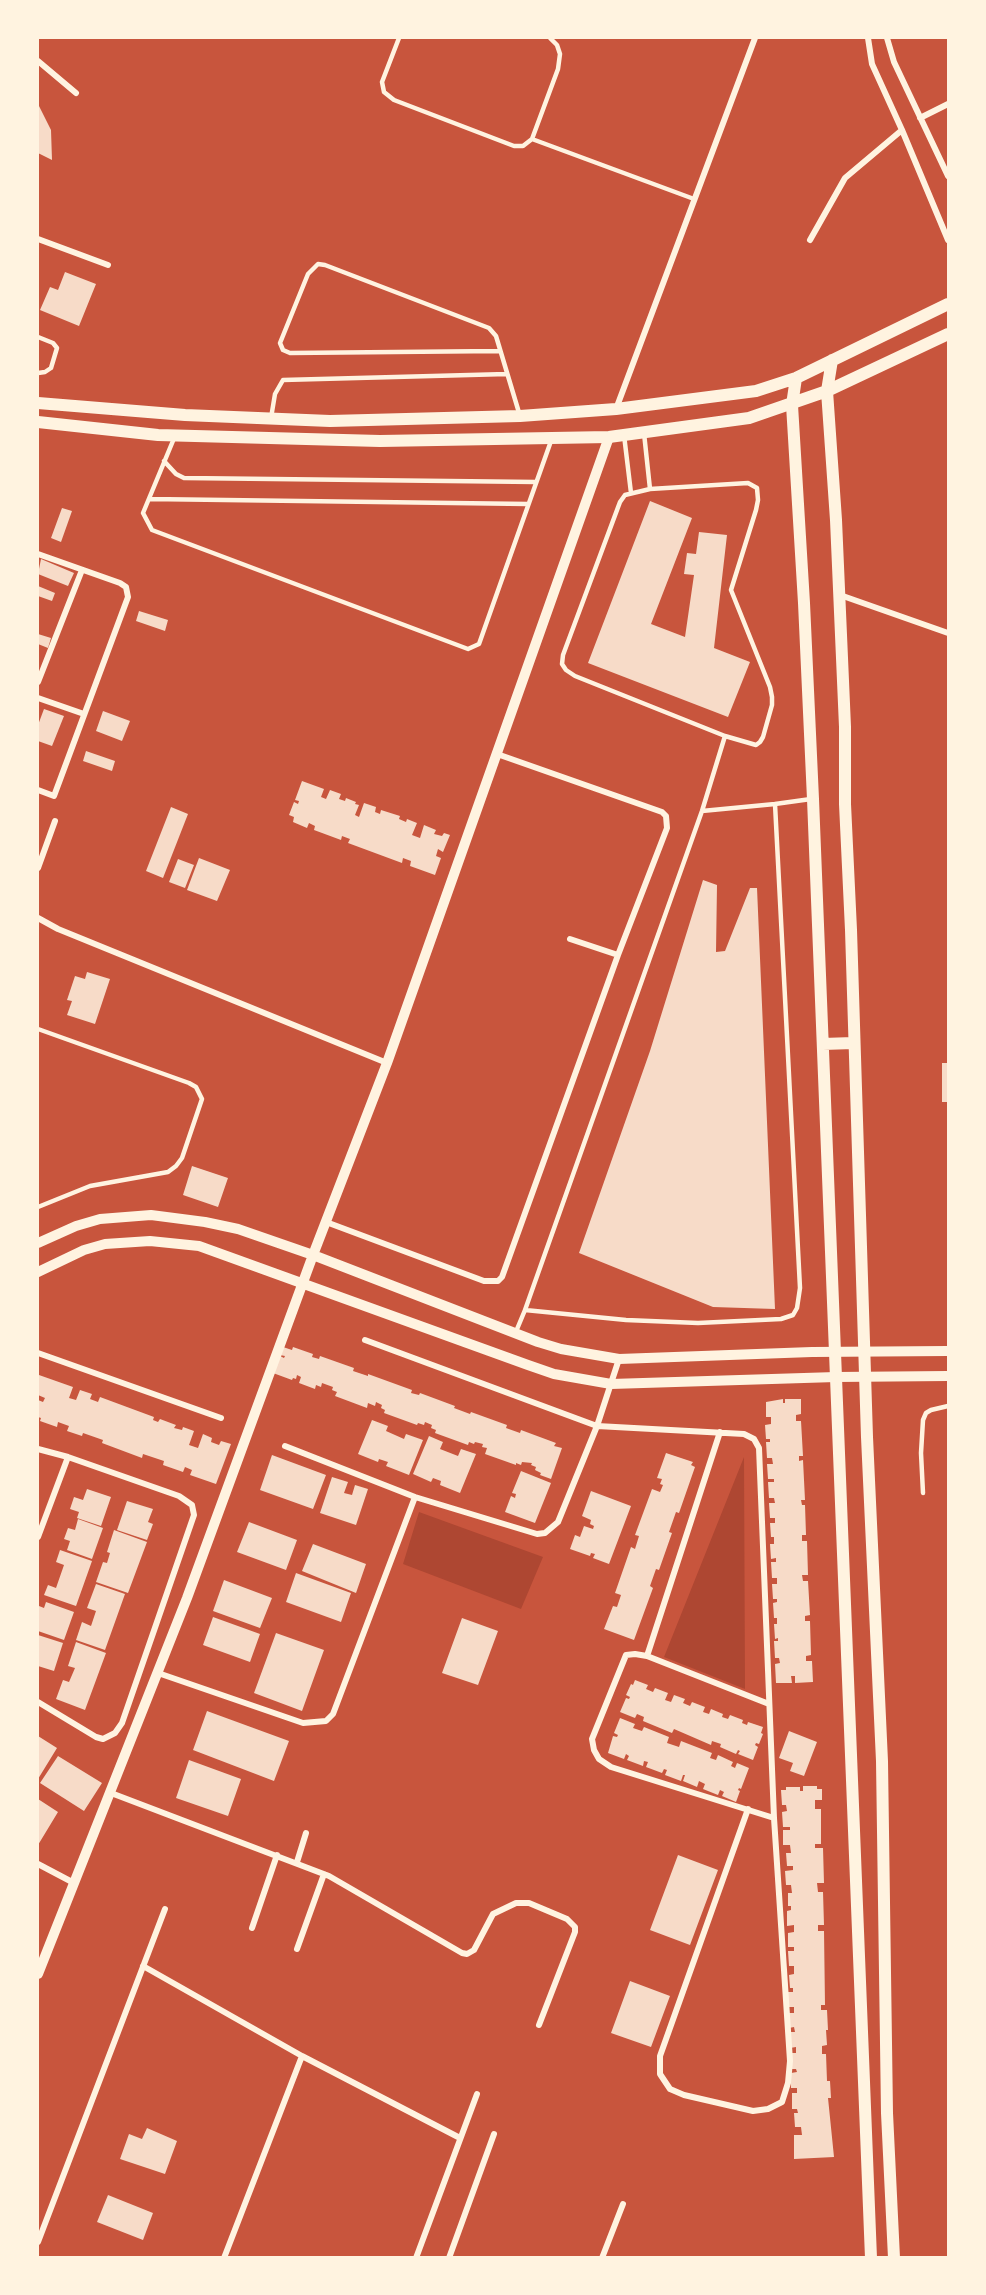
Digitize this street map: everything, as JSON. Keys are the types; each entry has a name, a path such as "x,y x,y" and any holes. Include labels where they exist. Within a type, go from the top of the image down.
{"main road":[{"path":"38,403 185,415 330,422 520,416 616,409 756,391 796,378 948,304"},
{"path":"38,423 175,435 380,441 609,437 749,418 792,405 948,334"},
{"path":"832,360 827,391 840,595 845,727 845,804 853,1043 882,1761 887,2113 894,2258"},
{"path":"796,378 792,405 813,799 871,2258"},
{"path":"823,1044 853,1043"}],"street":[{"path":"616,409 755,38"},
{"path":"868,38 872,64 948,240"},
{"path":"887,38 891,55 948,176"},
{"path":"38,61 76,93"},
{"path":"920,118 948,104"},
{"path":"810,240 845,178 902,130"},
{"path":"38,238 108,265"},
{"path":"38,1974 158,1673 387,1063 609,437"},
{"path":"38,554 120,583 126,587 128,597 54,796 38,790"},
{"path":"38,682 82,570"},
{"path":"840,595 948,633"},
{"path":"38,698 84,714"},
{"path":"326,1222 484,1281 498,1281 502,1277 618,955 667,828 666,816 662,812 497,754"},
{"path":"38,868 55,821"},
{"path":"38,918 58,929 387,1063"},
{"path":"570,939 618,955"},
{"path":"38,1244 76,1226 100,1219 151,1215 176,1217 238,1229 313,1255 514,1334 561,1349 619,1359 948,1351"},
{"path":"38,1272 84,1250 105,1244 150,1240 198,1246 545,1371 611,1383 948,1376"},
{"path":"365,1340 597,1426 744,1434 753,1439 759,1448 774,1818 790,2061 788,2083 782,2102 768,2109 753,2111 684,2096 670,2089 660,2074 660,2056 748,1809"},
{"path":"38,1353 221,1418"},
{"path":"285,1446 415,1497 537,1534 545,1533 558,1522 597,1426 619,1359"},
{"path":"647,1656 720,1432"},
{"path":"38,1449 68,1457 179,1496 192,1505 194,1515 122,1723 115,1733 104,1739 96,1737 38,1702"},
{"path":"38,1537 68,1457"},
{"path":"158,1673 303,1723 326,1721 333,1714 415,1497"},
{"path":"769,1704 635,1653 626,1655 592,1739 598,1759 611,1767 774,1818"},
{"path":"111,1793 324,1874 462,1953 471,1953 477,1946 493,1914 516,1903 529,1904 567,1919 575,1927 575,1932 539,2025"},
{"path":"297,1862 306,1833"},
{"path":"252,1928 277,1855"},
{"path":"38,1864 74,1883"},
{"path":"297,1948 324,1874"},
{"path":"38,2242 165,1910"},
{"path":"143,1966 302,2056 460,2138"},
{"path":"224,2258 302,2056"},
{"path":"416,2258 477,2094"},
{"path":"449,2258 494,2134"},
{"path":"602,2258 623,2204"}],"lane":[{"path":"399,38 382,82 384,92 394,100 514,146 523,146 532,139 558,69 560,54 557,45 550,38"},
{"path":"532,139 694,199"},
{"path":"500,351 290,353 283,350 280,343 308,274 318,264 325,265 483,324 496,336 520,416"},
{"path":"38,337 53,343 57,348 51,368 38,373"},
{"path":"271,419 276,394 284,380 507,374"},
{"path":"644,433 650,489"},
{"path":"175,435 143,513 152,530 468,649 478,644 552,438"},
{"path":"624,435 630,493"},
{"path":"164,461 176,474 184,477 536,483"},
{"path":"748,483 757,488 759,500 730,590 770,687 772,705 760,742 750,745 725,736 575,676 562,664 563,654 618,505 625,495 630,493 650,489 748,483"},
{"path":"149,499 528,504"},
{"path":"514,1334 525,1310 702,811 725,736"},
{"path":"702,811 813,799"},
{"path":"525,1310 626,1320 698,1323 781,1319 793,1315 797,1308 800,1288 775,804"},
{"path":"38,1029 189,1083 196,1087 202,1099 182,1158 168,1172 90,1186 38,1207"},
{"path":"923,1493 922,1420 926,1413 948,1406"}],"shaded area":[{"path":"744,1457 745,1689 664,1657"},
{"path":"419,1512 543,1557 521,1609 403,1564"}],"building":[{"path":"38,104 51,130 52,160 38,153"},
{"path":"65,272 96,284 79,326 40,310 50,287 58,290"},
{"path":"650,501 692,518 651,624 685,637 694,575 684,574 687,553 696,554 699,532 727,535 714,648 750,662 728,717 588,663"},
{"path":"62,508 72,511 61,542 51,538"},
{"path":"41,559 74,573 68,586 38,574"},
{"path":"38,586 55,593 52,601 38,596"},
{"path":"139,611 168,620 165,631 136,621"},
{"path":"38,634 51,638 48,648 38,644"},
{"path":"44,709 64,716 52,746 38,741 38,725"},
{"path":"103,711 130,721 122,741 96,731"},
{"path":"86,751 115,761 112,771 83,761"},
{"path":"302,781 324,789 321,797 326,799 330,790 341,794 339,799 345,801 346,798 356,802 355,804 359,805 355,815 359,817 364,803 376,807 375,812 380,814 381,810 400,816 399,819 406,822 407,819 417,823 412,835 420,838 424,825 436,830 434,834 450,835 443,852 438,849 436,856 441,858 435,875 410,866 411,861 403,858 402,863 348,843 350,839 342,836 341,840 314,830 315,826 309,823 307,828 293,822 294,817 289,815 294,802 298,804 299,801 295,800"},
{"path":"171,807 188,814 163,878 146,871"},
{"path":"199,858 230,870 217,901 187,890"},
{"path":"178,859 194,865 185,888 169,882"},
{"path":"703,880 717,885 716,952 725,951 750,888 757,888 775,1309 713,1307 579,1253 650,1051"},
{"path":"87,972 110,979 95,1024 67,1015 72,1001 67,1000 75,976 85,979"},
{"path":"942,1063 948,1063 948,1102 942,1102"},
{"path":"192,1166 228,1178 218,1207 183,1195"},
{"path":"283,1347 292,1350 293,1347 313,1354 312,1357 319,1359 320,1356 354,1368 353,1371 412,1390 411,1393 419,1395 420,1393 470,1414 471,1412 507,1425 506,1428 520,1433 521,1430 556,1443 554,1446 562,1448 551,1479 540,1475 541,1473 535,1470 536,1467 531,1465 532,1463 522,1462 521,1465 516,1463 516,1465 485,1454 487,1448 482,1447 483,1444 469,1442 468,1445 435,1433 436,1430 431,1428 432,1425 425,1422 424,1425 418,1423 417,1425 384,1413 382,1405 376,1402 375,1406 368,1403 367,1408 335,1396 337,1392 332,1390 333,1387 322,1383 321,1387 316,1385 315,1389 299,1383 301,1377 297,1375 296,1379 292,1380 273,1373 280,1356 284,1358 285,1356 280,1355"},
{"path":"39,1375 73,1387 69,1398 76,1400 80,1390 92,1394 90,1399 98,1402 100,1397 154,1417 153,1420 158,1422 160,1419 176,1425 174,1428 182,1430 183,1427 194,1431 189,1445 198,1448 203,1434 212,1438 211,1442 219,1445 221,1441 231,1444 216,1484 190,1475 192,1470 185,1467 183,1472 163,1465 164,1461 143,1454 142,1458 102,1443 103,1440 83,1433 82,1436 67,1431 69,1426 58,1422 57,1427 40,1421 38,1400 43,1402 45,1398 38,1395"},
{"path":"783,1399 785,1403 785,1399 801,1399 801,1414 796,1415 796,1421 801,1421 803,1456 799,1456 799,1461 803,1460 805,1500 801,1500 802,1505 805,1505 806,1535 802,1535 802,1541 807,1541 808,1575 802,1575 803,1581 808,1581 810,1615 805,1616 805,1621 810,1621 811,1655 806,1656 806,1661 812,1661 813,1682 795,1683 795,1676 791,1676 792,1683 776,1683 775,1664 780,1663 779,1658 775,1658 774,1641 778,1641 778,1638 775,1639 774,1624 777,1624 777,1618 774,1618 773,1603 777,1602 777,1599 773,1599 772,1584 777,1584 777,1578 772,1578 771,1562 776,1562 776,1558 771,1559 770,1544 774,1544 774,1537 771,1537 770,1523 775,1523 775,1518 770,1518 769,1503 775,1503 774,1498 769,1498 768,1482 774,1482 774,1479 768,1479 767,1464 773,1464 772,1458 767,1458 766,1442 770,1442 770,1439 766,1439 765,1425 771,1424 771,1417 766,1417 766,1402"},
{"path":"372,1420 388,1426 386,1431 404,1439 406,1434 423,1440 409,1475 386,1466 388,1462 379,1459 378,1462 358,1454"},
{"path":"429,1436 443,1442 440,1449 458,1456 461,1449 476,1454 460,1493 440,1485 441,1481 433,1478 431,1482 413,1474"},
{"path":"666,1453 693,1462 691,1465 695,1467 679,1513 676,1512 669,1532 672,1533 659,1570 656,1569 650,1586 653,1588 634,1640 604,1629 613,1606 617,1607 621,1595 615,1593 631,1547 635,1549 639,1536 635,1535 652,1489 660,1492 663,1485 660,1484 662,1479 657,1478"},
{"path":"272,1455 326,1475 313,1509 260,1490"},
{"path":"521,1471 551,1483 535,1523 505,1512 511,1496 515,1498 516,1494 512,1493"},
{"path":"332,1477 348,1482 344,1493 352,1495 355,1485 368,1489 356,1525 320,1513"},
{"path":"87,1489 111,1497 101,1526 77,1518 79,1512 70,1509 74,1497 83,1500"},
{"path":"591,1491 631,1506 609,1564 593,1558 595,1554 591,1553 590,1556 570,1549 575,1535 580,1537 584,1526 593,1529 594,1526 590,1524 591,1520 582,1516"},
{"path":"127,1501 153,1509 148,1522 153,1524 147,1540 117,1530"},
{"path":"78,1519 103,1528 92,1559 67,1550 70,1541 64,1539 68,1528 75,1530"},
{"path":"249,1522 297,1540 286,1570 237,1552"},
{"path":"114,1530 147,1542 128,1593 96,1582 103,1562 107,1563 110,1553 107,1552"},
{"path":"313,1544 366,1564 356,1593 302,1571"},
{"path":"60,1550 92,1561 76,1606 44,1595 48,1585 56,1588 64,1565 56,1562"},
{"path":"296,1573 351,1593 341,1622 286,1602"},
{"path":"224,1580 272,1598 260,1628 213,1611"},
{"path":"96,1584 125,1594 105,1650 76,1640 82,1622 91,1626 96,1611 87,1608"},
{"path":"46,1602 74,1612 64,1640 38,1631 39,1606 44,1608"},
{"path":"213,1617 260,1634 250,1662 203,1645"},
{"path":"462,1618 498,1631 478,1685 442,1673"},
{"path":"276,1633 324,1650 302,1711 254,1693"},
{"path":"38,1635 63,1643 54,1671 38,1666"},
{"path":"76,1642 106,1653 85,1710 56,1699 63,1680 69,1682 75,1668 68,1666"},
{"path":"635,1680 648,1685 646,1689 653,1692 655,1688 668,1693 665,1700 671,1702 674,1695 685,1699 683,1703 690,1706 692,1702 705,1707 703,1712 709,1714 711,1709 723,1714 722,1717 728,1719 730,1715 743,1720 742,1723 747,1725 748,1722 763,1727 759,1744 755,1745 758,1747 753,1760 738,1754 740,1751 738,1750 736,1754 720,1747 721,1744 712,1741 711,1745 674,1729 672,1733 643,1721 644,1717 637,1714 635,1718 620,1712 626,1698 630,1697 626,1695"},
{"path":"207,1711 289,1741 274,1781 193,1750"},
{"path":"620,1718 635,1724 633,1728 642,1731 644,1727 669,1737 667,1743 679,1747 681,1741 712,1753 710,1758 716,1760 718,1755 733,1762 731,1766 735,1768 737,1763 749,1768 741,1789 738,1790 740,1791 736,1802 722,1796 724,1792 720,1790 718,1795 703,1789 705,1784 699,1781 697,1787 683,1781 685,1775 681,1781 665,1775 667,1770 664,1769 662,1773 646,1767 648,1762 644,1761 643,1766 627,1760 629,1756 626,1754 624,1759 608,1753 613,1736 618,1735 614,1733"},
{"path":"789,1731 817,1742 804,1776 790,1771 793,1763 779,1758"},
{"path":"38,1736 57,1748 38,1779"},
{"path":"58,1756 102,1783 84,1811 40,1783"},
{"path":"189,1760 241,1779 228,1816 176,1798"},
{"path":"803,1786 817,1786 817,1789 822,1789 822,1800 815,1800 815,1809 821,1809 821,1844 815,1844 815,1848 823,1848 824,1883 817,1883 818,1892 823,1892 824,1925 818,1925 818,1931 824,1931 825,2005 821,2005 821,2010 827,2010 828,2030 826,2030 827,2045 822,2046 822,2054 826,2054 827,2081 830,2081 831,2098 828,2098 834,2157 794,2159 794,2135 802,2135 801,2127 795,2127 794,2113 798,2113 797,2109 792,2109 792,2093 797,2093 797,2088 791,2088 791,2073 797,2072 796,2069 791,2069 790,2053 796,2053 796,2047 790,2048 789,2032 795,2032 794,2027 789,2028 788,2013 794,2013 794,2007 788,2007 788,1992 793,1992 793,1988 790,1988 789,1975 794,1974 794,1966 789,1966 788,1951 794,1951 794,1947 788,1947 788,1933 794,1932 794,1925 787,1926 787,1911 791,1910 791,1906 788,1906 788,1893 792,1893 791,1885 786,1885 785,1871 793,1870 793,1866 787,1866 786,1853 791,1853 790,1845 783,1845 783,1830 790,1830 790,1827 783,1827 782,1812 787,1811 786,1805 782,1805 781,1790 786,1790 786,1787 800,1787 800,1791 803,1791"},
{"path":"38,1799 58,1812 38,1845"},
{"path":"678,1855 718,1870 690,1945 650,1930"},
{"path":"630,1981 670,1996 651,2047 611,2033"},
{"path":"147,2128 177,2141 165,2174 120,2159 129,2134 142,2139"},
{"path":"108,2195 153,2213 143,2240 97,2222"}]}
